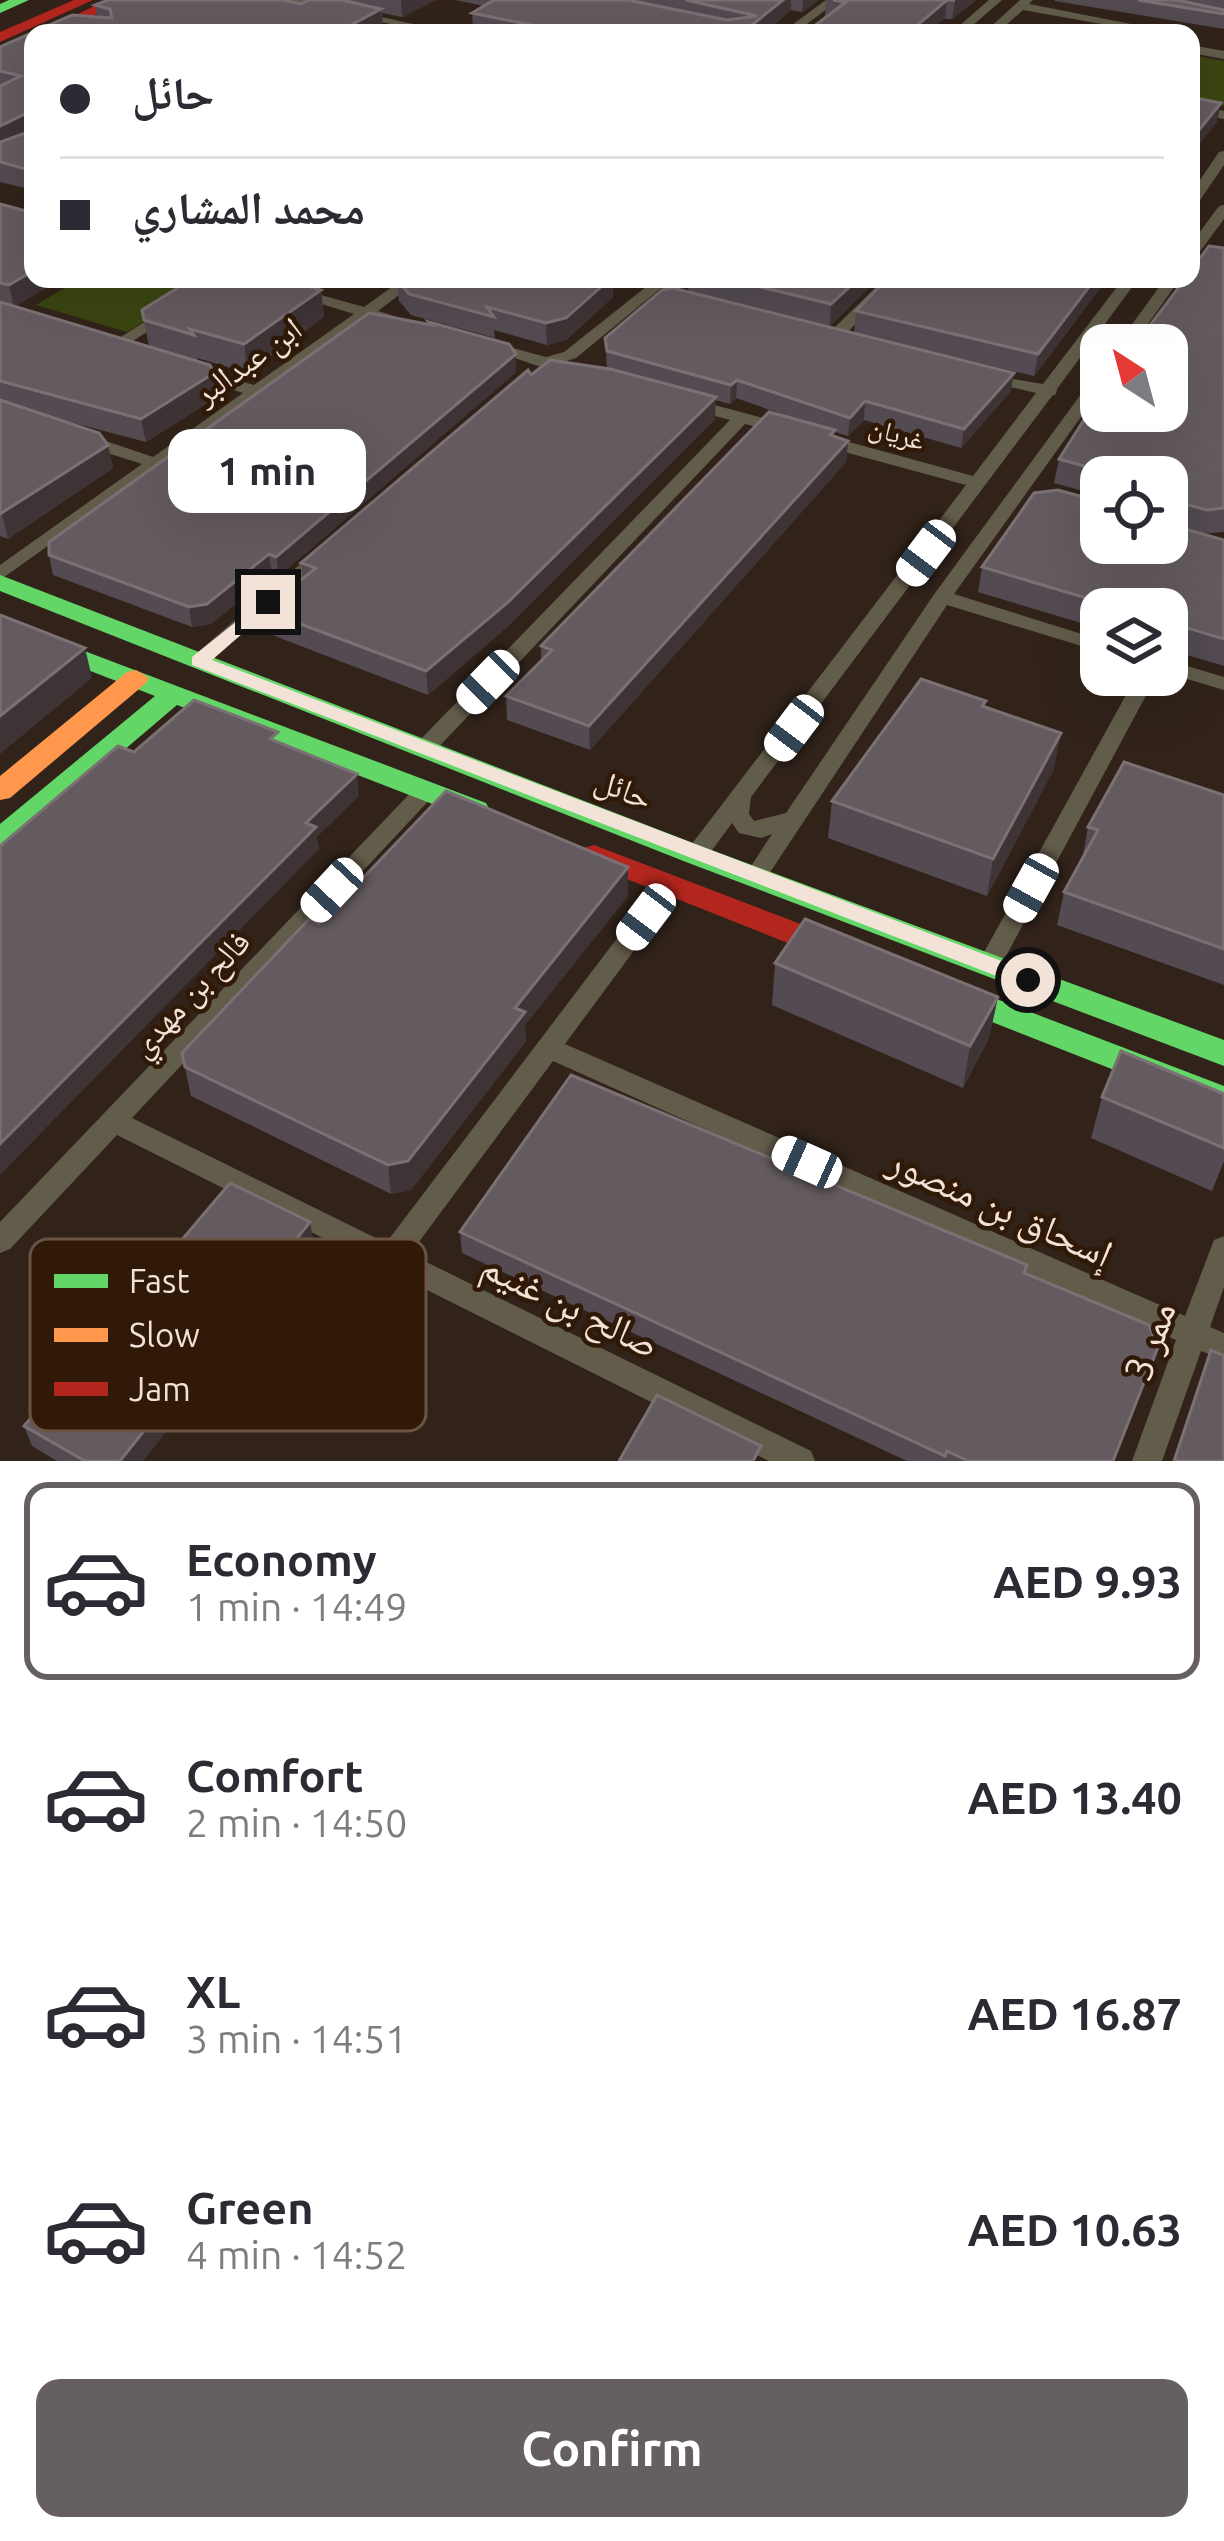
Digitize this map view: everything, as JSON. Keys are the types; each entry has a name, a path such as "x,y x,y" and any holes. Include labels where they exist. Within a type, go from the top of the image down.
{"street":[{"path":"5,10 68,17 118,0"},
{"path":"800,24 832,0"},
{"path":"968,24 996,0"},
{"path":"283,5 317,2 410,24"},
{"path":"1000,24 1023,3 1069,24"},
{"path":"283,5 353,24"},
{"path":"1008,16 1097,24"},
{"path":"1200,187 1224,155"},
{"path":"1200,243 1224,209"},
{"path":"1202,240 1224,244"},
{"path":"278,288 411,325"},
{"name":"ابن عبدالبر","path":"0,578 401,288"},
{"path":"832,339 883,288"},
{"path":"697,856 1125,288"},
{"path":"1140,324 1166,288"},
{"path":"527,377 545,362 570,355 663,289"},
{"path":"113,347 186,302"},
{"path":"810,333 854,344"},
{"path":"91,340 134,353"},
{"path":"478,344 589,375"},
{"path":"174,366 255,392"},
{"path":"963,370 1050,392"},
{"name":"غريان","path":"676,399 979,483"},
{"path":"755,877 942,597 1027,497 1080,412"},
{"path":"425,748 742,417"},
{"path":"66,434 155,463"},
{"path":"199,661 337,542"},
{"name":"حائل","path":"0,578 697,856 1224,1053"},
{"path":"942,597 1080,640"},
{"path":"0,627 492,816"},
{"path":"1188,673 1224,684"},
{"path":"0,791 136,679"},
{"path":"0,840 175,694"},
{"path":"989,965 1105,777 1138,696"},
{"path":"85,721 105,709 128,706 135,710 135,718 126,735"},
{"path":"284,736 317,707"},
{"name":"فالح بن مهدي","path":"0,1241 426,790"},
{"path":"741,797 738,814 747,828 761,830 794,818"},
{"path":"559,842 869,962"},
{"path":"405,1239 670,885"},
{"path":"936,988 1224,1100"},
{"name":"إسحاق بن منصور","path":"549,1048 1224,1347"},
{"name":"صالح بن غنيم","path":"114,1121 353,1239"},
{"name":"ممر 3","path":"1147,1461 1224,1248"},
{"name":"صالح بن غنيم","path":"426,1275 800,1461"}],"green space":[{"path":"1200,57 1224,61 1224,106 1200,101"},
{"path":"65,288 198,288 127,332 36,305"}],"building":[{"path":"108,0 282,0 301,4 342,0 381,9 353,24 52,24 72,15 112,18 110,9 95,5"},
{"path":"494,0 628,0 727,20 757,16 686,0 783,0 753,24 526,24 472,13"},
{"path":"833,0 947,0 919,24 817,24 846,2"},
{"path":"1138,0 1177,0 1224,10 1224,14"},
{"path":"24,36 24,114 0,126 0,86 21,76 0,71 0,47"},
{"path":"1200,99 1221,103 1200,129"},
{"path":"24,133 24,169 0,162 0,142"},
{"path":"0,204 24,211 24,276 9,285 0,283"},
{"path":"1209,246 1224,248 1224,508 1207,510 1188,505 1188,456 1080,456 1080,465 1059,459 1080,426 1080,432 1188,432 1188,324 1151,324 1178,288 1200,288 1200,258"},
{"path":"177,288 321,290 244,344 144,320 142,310"},
{"path":"404,288 600,288 566,318 546,323 487,307 494,317 409,294"},
{"path":"673,288 1014,373 964,429 865,401 850,418 737,380 731,385 607,351 605,338 662,290"},
{"path":"764,288 848,288 831,304"},
{"path":"878,288 1088,288 1038,354 856,311"},
{"path":"0,302 210,365 214,373 141,419 0,381"},
{"path":"369,313 432,325 429,322 509,344 516,354 276,557 269,554 207,604 189,607 49,555 49,542"},
{"path":"550,360 610,369 716,397 506,604 426,671 263,610 316,568 301,563 528,370 531,375"},
{"path":"0,400 99,433 108,445 0,514"},
{"path":"769,412 835,430 830,435 848,441 589,726 506,696 552,650 541,646"},
{"path":"1058,490 1080,496 1080,564 1188,564 1188,530 1224,540 1224,639 1188,628 1188,588 1080,588 1080,596 982,567 1034,493"},
{"path":"0,615 85,648 0,716"},
{"path":"921,679 1061,733 993,859 832,801"},
{"path":"194,700 278,732 270,739 357,774 306,823 316,827 0,1144 0,846 118,746 134,752"},
{"path":"1124,762 1224,795 1224,949 1064,892 1098,830 1088,827"},
{"path":"446,791 628,867 515,1008 525,1012 408,1161 388,1165 185,1067 182,1053 309,919 319,924"},
{"path":"805,919 998,997 970,1046 775,963"},
{"path":"1121,1051 1224,1094 1224,1148 1102,1097"},
{"path":"571,1075 1027,1265 1024,1273 1149,1325 1158,1347 1113,1461 968,1461 947,1451 945,1456 460,1232"},
{"path":"230,1183 310,1222 296,1239 183,1239"},
{"path":"1211,1350 1224,1356 1224,1461 1174,1461"},
{"path":"657,1395 761,1446 753,1461 619,1461"},
{"path":"33,1431 144,1431 120,1461 85,1461"}],"traffic: fast":[{"path":"0,9 22,0"},
{"path":"0,582 696,855 1224,1053"},
{"path":"0,627 476,810"},
{"path":"0,840 175,693"},
{"path":"957,996 1224,1100"}],"traffic: slow":[{"path":"0,791 136,678"}],"traffic: jam":[{"path":"32,24 86,0"},
{"path":"65,24 119,0"},
{"path":"0,38 24,27"},
{"path":"594,855 834,949"}],"route":[{"path":"268,602 199,661 1028,980"}]}
